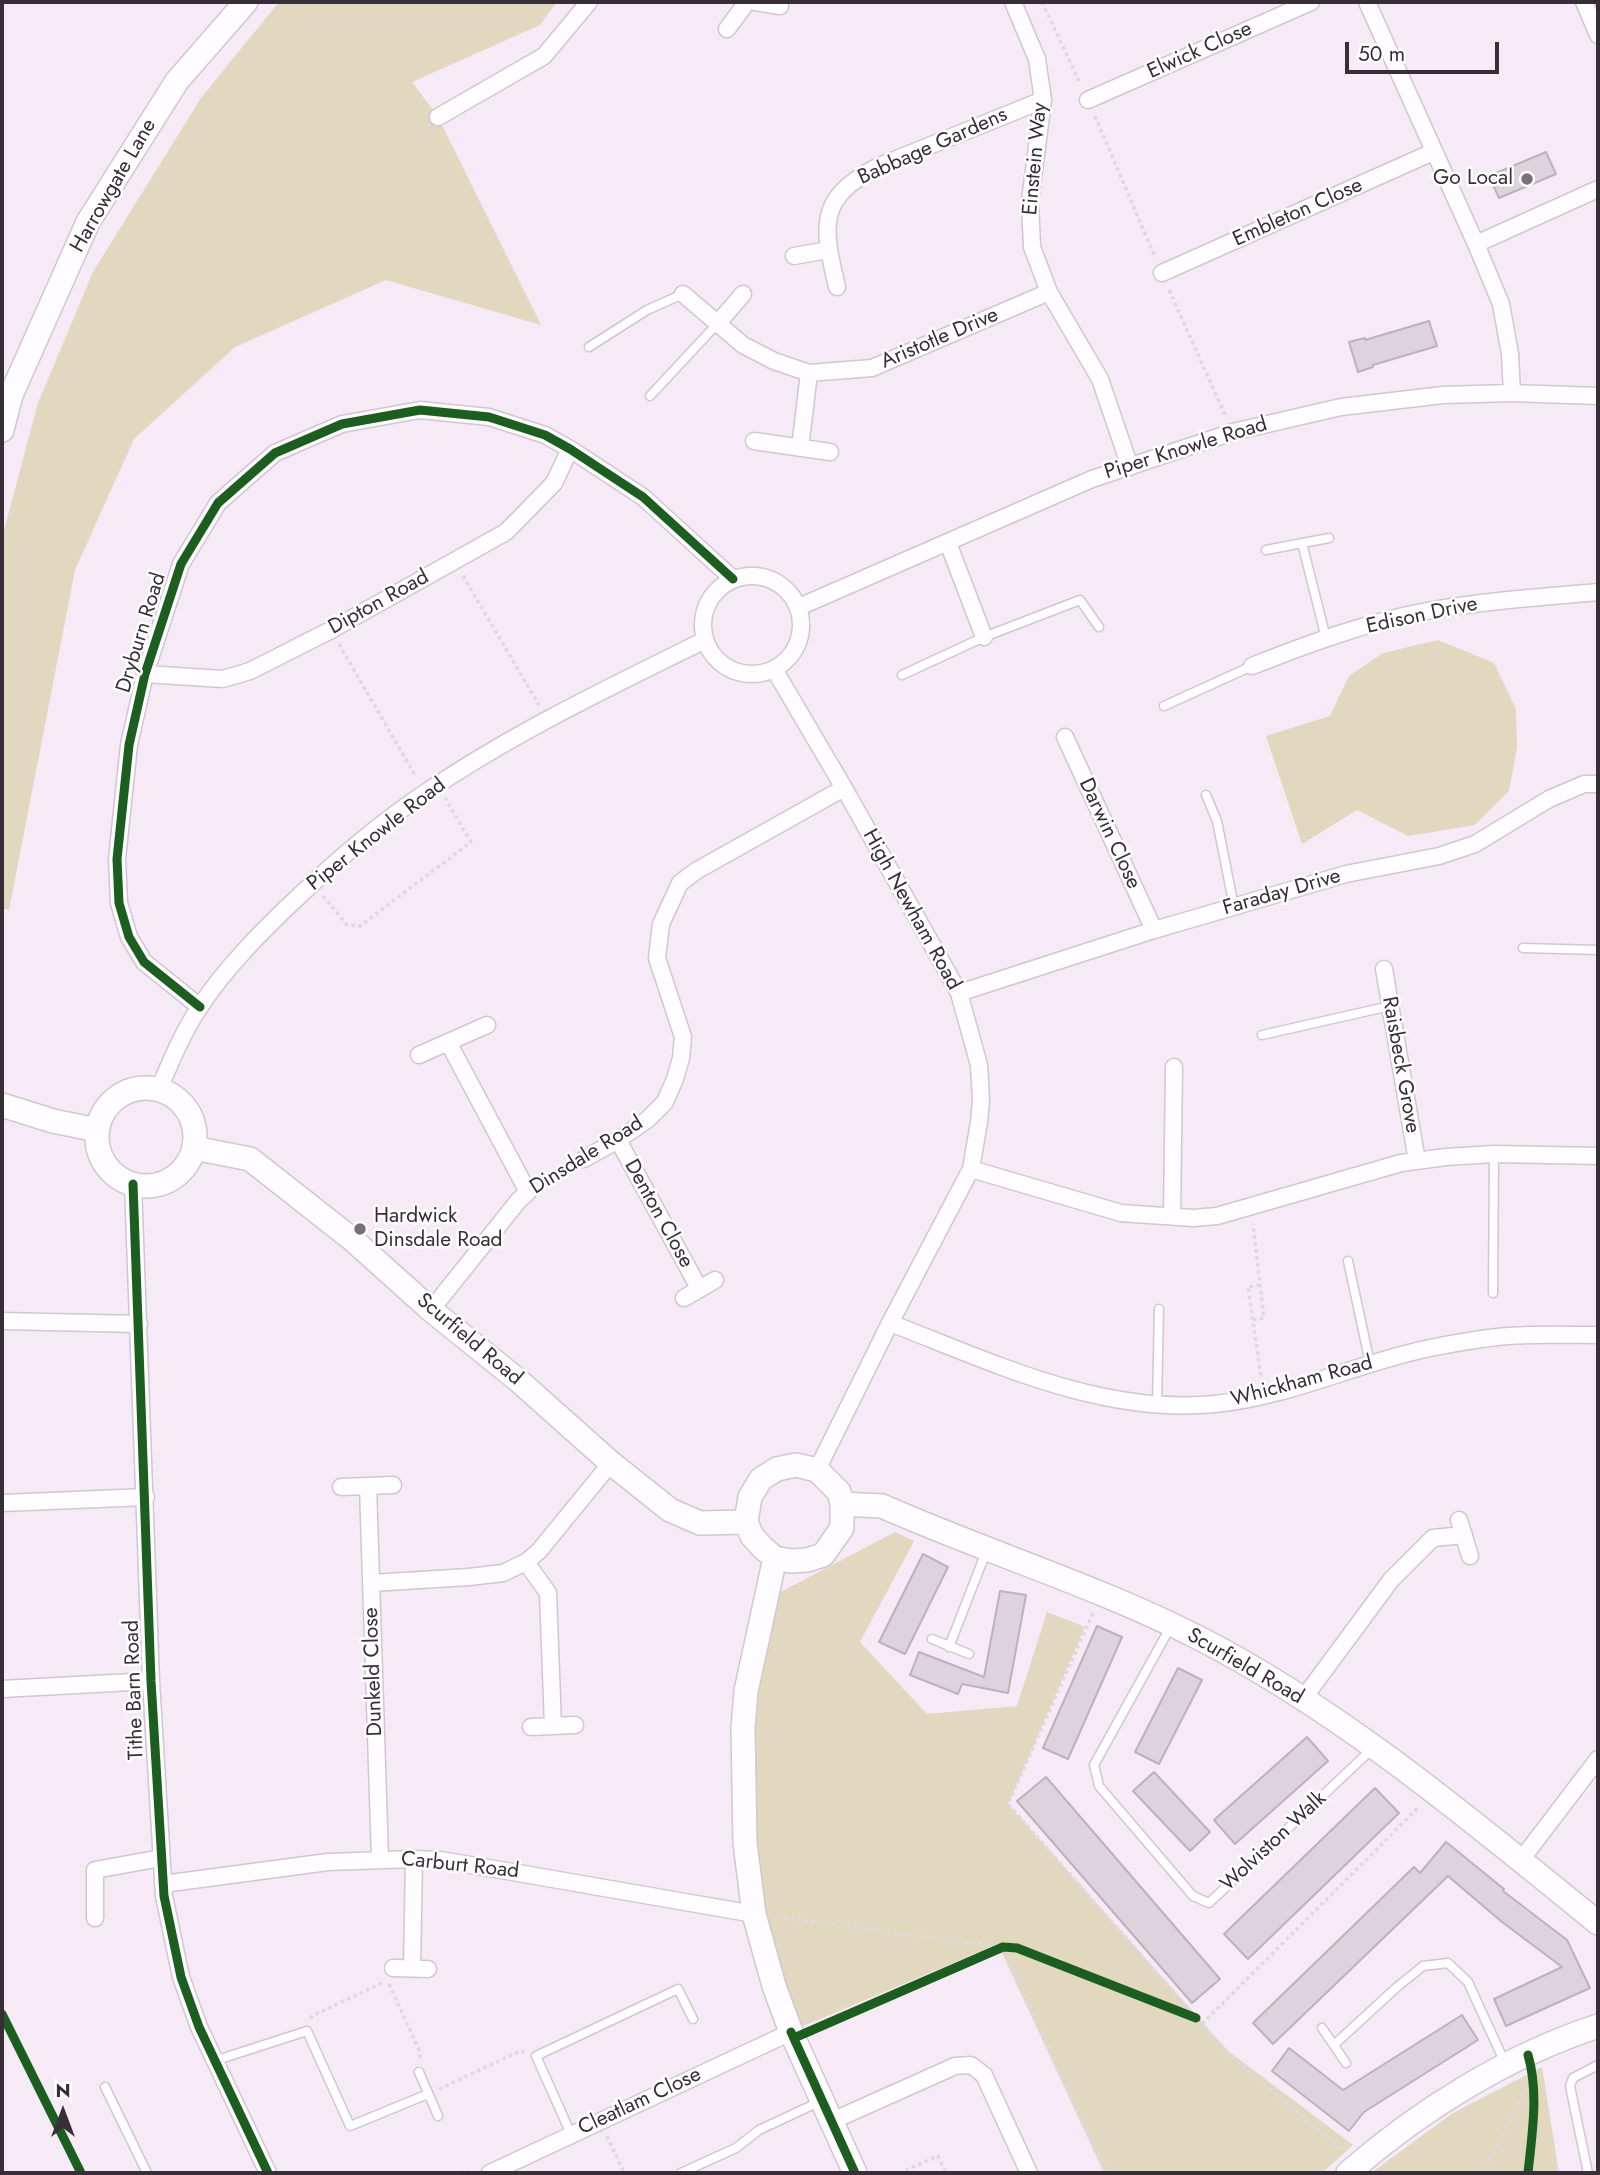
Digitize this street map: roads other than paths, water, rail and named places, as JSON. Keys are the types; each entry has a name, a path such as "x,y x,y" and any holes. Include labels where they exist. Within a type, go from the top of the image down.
{"street":[{"name":"Harrowgate Lane","path":"2,430 11,395 88,222 177,80 246,2"},
{"path":"439,117 544,56 589,2"},
{"path":"727,29 747,2"},
{"path":"755,2 780,6"},
{"name":"Einstein Way","path":"1013,2 1037,59 1043,100 1030,201 1032,247 1049,292 1100,379 1130,467"},
{"name":"Elwick Close","path":"1088,100 1311,2"},
{"path":"1367,2 1501,304 1510,354 1512,393"},
{"path":"1584,2 1598,35"},
{"name":"Babbage Gardens","path":"837,287 828,250 828,227 831,205 841,191 858,177 877,167 1043,100"},
{"name":"Embleton Close","path":"1162,274 1433,152"},
{"path":"1476,244 1598,189"},
{"path":"794,256 828,250"},
{"name":"Aristotle Drive","path":"683,294 743,345 774,361 808,373 872,368 1049,292"},
{"path":"718,323 743,294"},
{"path":"800,448 808,373"},
{"name":"Piper Knowle Road","path":"799,607 1092,479 1233,432 1341,407 1443,395 1512,393 1598,396"},
{"name":"Dryburn Road","path":"200,1007 144,962 129,937 119,903 117,859 129,745 145,674 181,564 218,503 275,453 342,424 420,410 489,417 545,435 570,449 643,498 733,579"},
{"path":"754,442 830,452"},
{"name":"Dipton Road","path":"145,674 223,679 250,671 331,630 506,532 554,483 570,449"},
{"path":"948,542 984,637"},
{"path":"750,575 774,580 788,591 799,607 802,624 799,641 788,659 774,669 751,674 734,671 720,662 709,649 703,622 706,606 719,588 733,579 750,575"},
{"name":"Edison Drive","path":"1252,666 1326,638 1425,612 1508,600 1598,592"},
{"name":"Piper Knowle Road","path":"159,1089 178,1044 200,1007 258,934 312,883 387,821 431,789 548,719 705,640"},
{"name":"High Newham Road","path":"774,669 959,993 979,1065 981,1100 971,1169 817,1470"},
{"name":"Darwin Close","path":"1065,737 1154,930"},
{"name":"Faraday Drive","path":"959,993 1154,930 1346,874 1439,856 1475,844 1549,799 1584,784 1598,784"},
{"name":"Dinsdale Road","path":"584,1159 647,1120 665,1102 675,1079 683,1037 657,958 661,924 680,883 696,871 844,788"},
{"name":"Raisbeck Grove","path":"1384,969 1417,1161"},
{"path":"419,1055 487,1025"},
{"name":"Dinsdale Road","path":"431,1310 528,1192 448,1042"},
{"path":"1172,1216 1174,1067"},
{"path":"159,1089 176,1097 188,1111 195,1129 194,1148 181,1171 171,1179 146,1186 133,1184 117,1177 104,1164 97,1148 97,1130 102,1114 112,1101 126,1091 159,1089"},
{"path":"2,1105 53,1121 97,1130"},
{"name":"Denton Close","path":"618,1140 699,1288"},
{"name":"Scurfield Road","path":"194,1148 250,1159 353,1240 431,1310 670,1510 700,1523 746,1522"},
{"path":"971,1169 1121,1213 1193,1218 1217,1216 1401,1163 1494,1154 1598,1156"},
{"name":"Tithe Barn Road","path":"133,1184 151,1681 163,1884 181,1977 214,2062 268,2173"},
{"name":"Denton Close","path":"684,1298 715,1280"},
{"path":"2,1321 139,1324"},
{"name":"Whickham Road","path":"890,1323 1045,1383 1106,1398 1157,1405 1214,1404 1264,1397 1370,1363 1430,1348 1507,1336 1598,1335"},
{"path":"372,1583 503,1573 526,1562 539,1551 611,1462"},
{"path":"796,1465 817,1470 839,1492 842,1528 823,1555 807,1560 775,1558 752,1536 746,1522 750,1497 761,1479 777,1469 796,1465"},
{"path":"341,1487 393,1485"},
{"name":"Dunkeld Close","path":"368,1486 380,1859"},
{"path":"2,1503 146,1497"},
{"name":"Scurfield Road","path":"842,1504 881,1506 1101,1595 1227,1654 1303,1699 1374,1747 1598,1923"},
{"path":"1303,1699 1391,1580 1433,1538 1462,1527 1470,1556"},
{"path":"775,1558 748,1680 743,1728 744,1843 754,1914 774,1986 791,2032 855,2173"},
{"path":"526,1562 548,1593 553,1727"},
{"path":"2,1689 151,1681"},
{"path":"531,1727 575,1726"},
{"path":"1521,1860 1598,1759"},
{"path":"95,1918 95,1870 161,1858"},
{"path":"393,1968 420,1969 414,1859"},
{"name":"Carburt Road","path":"163,1884 328,1862 440,1860 754,1914"},
{"path":"1354,2168 1437,2105 1528,2055 1598,2026"},
{"name":"Cleatlam Close","path":"490,2173 791,2032"},
{"path":"827,2111 955,2066 971,2065 984,2075 1029,2173"}],"lane":[{"path":"589,346 647,310 683,294"},
{"path":"650,396 718,323"},
{"path":"1266,550 1329,538"},
{"path":"1302,543 1326,638"},
{"path":"902,675 984,637 1080,600 1099,627"},
{"path":"1164,706 1252,666"},
{"path":"1206,795 1217,821 1234,907"},
{"path":"1523,948 1598,950"},
{"path":"1262,1035 1390,1006"},
{"path":"1493,1293 1494,1154"},
{"path":"1348,1261 1370,1363"},
{"path":"1157,1405 1159,1309"},
{"path":"949,1647 987,1549"},
{"name":"Wolviston Walk","path":"1171,1626 1094,1765 1099,1786 1193,1896 1209,1903 1374,1747"},
{"path":"932,1639 969,1654"},
{"path":"1335,2044 1423,1966 1448,1963 1468,1982 1506,2066"},
{"path":"570,2134 536,2056 678,1989 693,2020"},
{"path":"1322,2028 1346,2063"},
{"path":"214,2062 307,2031 350,2126 428,2094"},
{"path":"1588,2173 1570,2086 1573,2078 1598,2065"},
{"path":"419,2072 438,2116"},
{"path":"105,2087 147,2173"},
{"path":"681,2173 736,2148 759,2130 827,2111"}],"place":[{"name":"Go Local","path":"1527,179"},
{"name":"Hardwick Dinsdale Road","path":"360,1229"}]}
